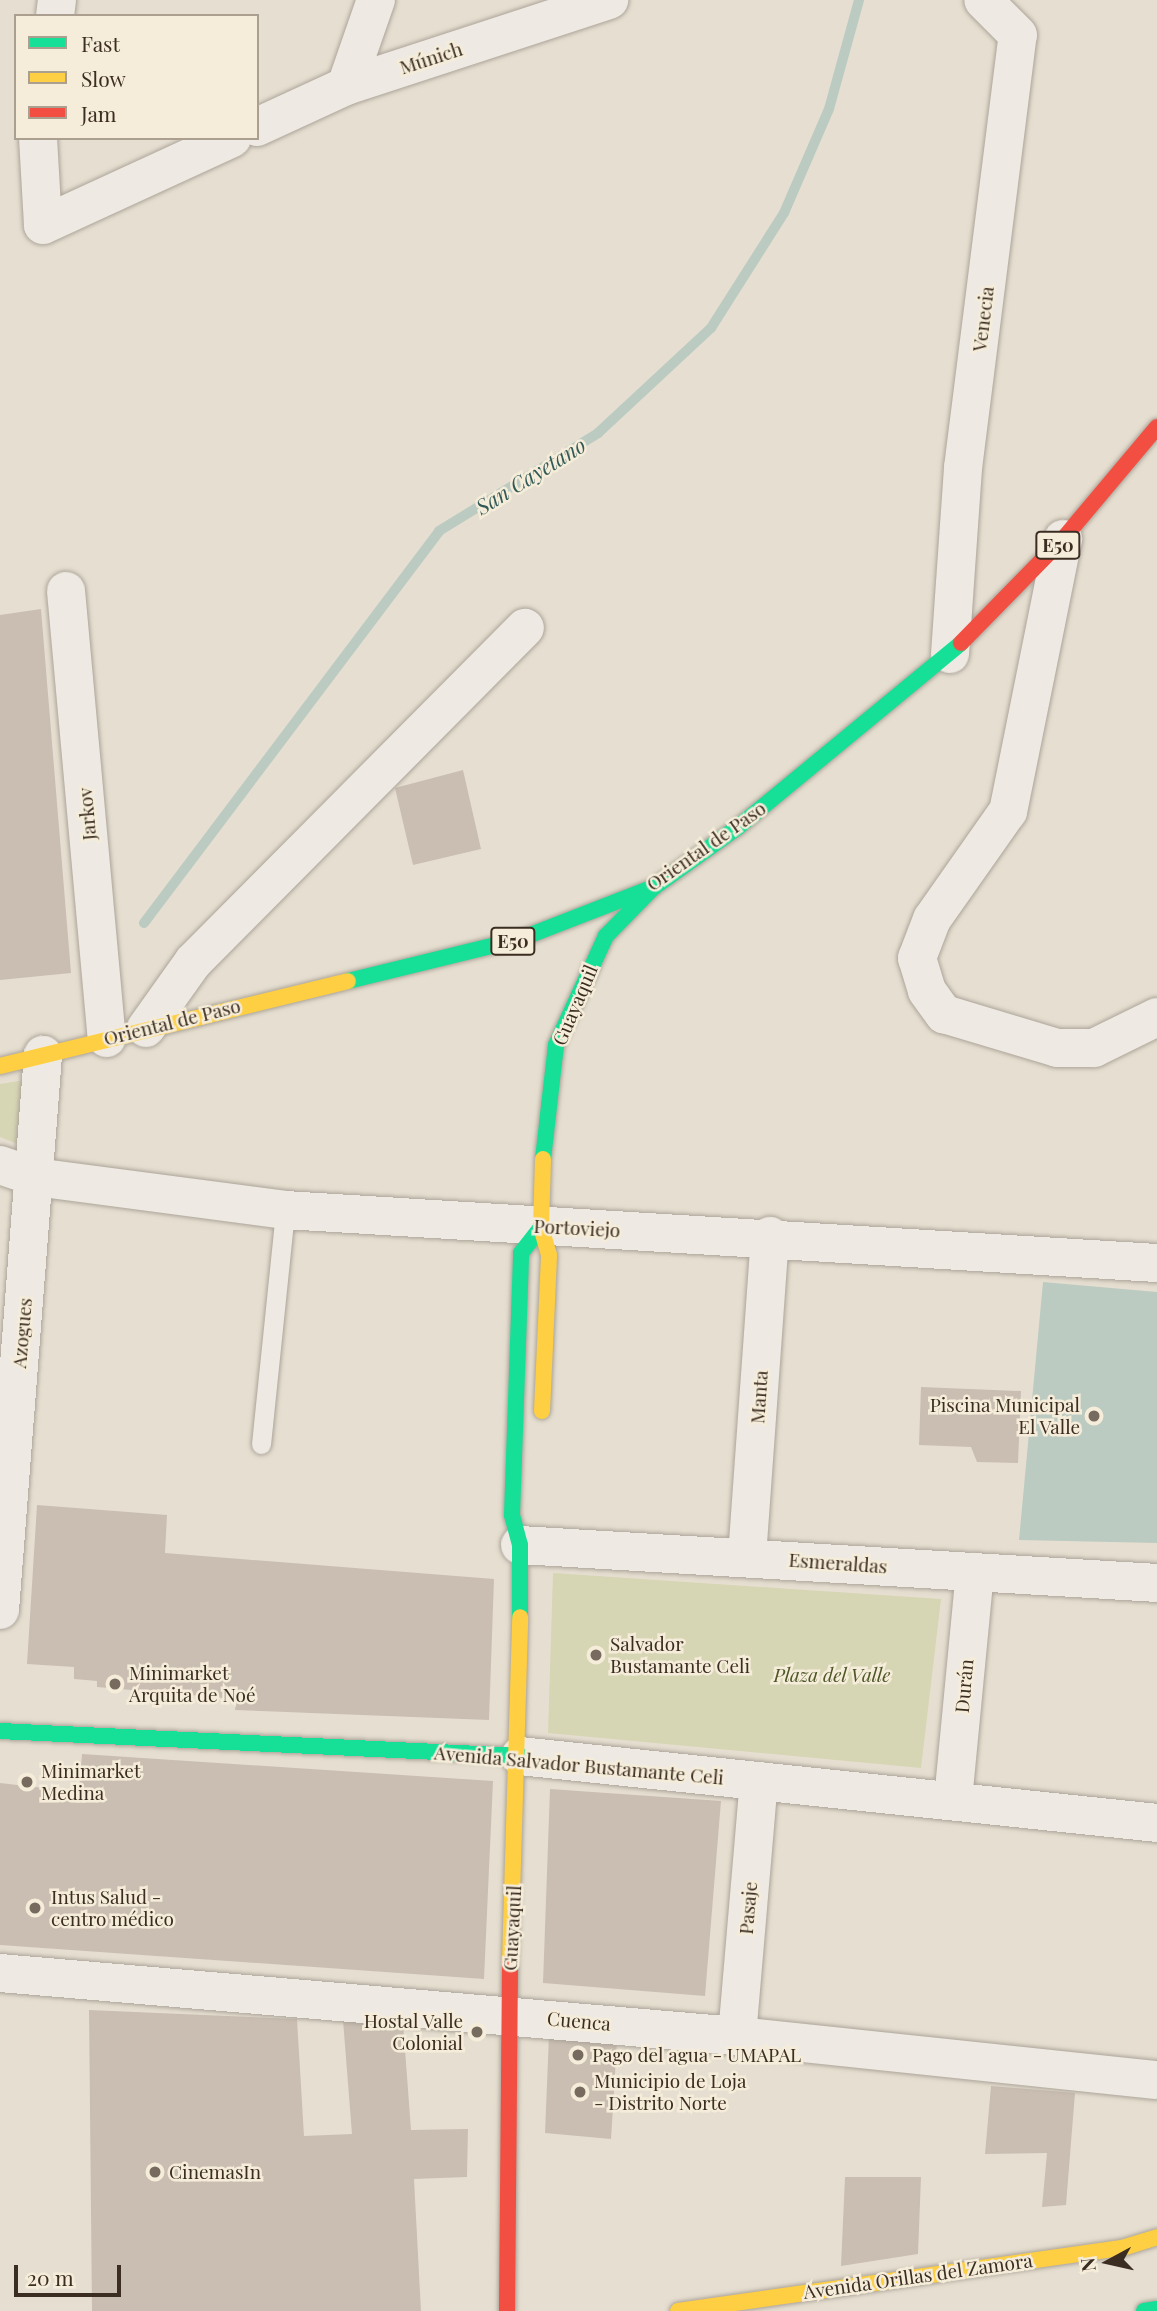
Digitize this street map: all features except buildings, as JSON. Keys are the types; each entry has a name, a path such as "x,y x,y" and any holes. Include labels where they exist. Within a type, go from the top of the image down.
{"main road":[{"name":"Oriental de Paso","path":"0,1066 146,1028 520,939 654,887 738,827 950,654 1063,539 1157,427"},
{"name":"Guayaquil","path":"540,1434 549,1255 541,1227 545,1113 556,1045 606,936 654,887"},
{"name":"Guayaquil","path":"507,2311 508,2015 520,1756 525,1536 512,1515 520,1253 541,1227"},
{"name":"Avenida Salvador Bustamante Celi","path":"0,1731 520,1756"},
{"name":"Avenida Orillas del Zamora","path":"678,2311 1122,2248 1157,2237"},
{"path":"1144,2311 1157,2309"}],"street":[{"path":"346,86 376,0"},
{"name":"Múnich","path":"259,126 346,86 609,0"},
{"name":"Venecia","path":"950,654 963,468 1022,17 982,0"},
{"path":"38,140 43,225 228,140"},
{"path":"1063,539 1009,811 932,919 916,958 927,991 944,1014 1057,1048 1094,1048 1157,1017"},
{"name":"Jarkov","path":"66,591 107,1038"},
{"path":"146,1028 193,962 525,628"},
{"name":"Azogues","path":"0,1610 18,1170 43,1055"},
{"name":"Portoviejo","path":"18,1170 285,1210 541,1227 770,1236 1157,1263"},
{"name":"Manta","path":"747,1558 770,1236"},
{"name":"Esmeraldas","path":"525,1536 747,1558 1157,1583"},
{"name":"Durán","path":"953,1800 975,1573"},
{"name":"Avenida Salvador Bustamante Celi","path":"520,1756 1157,1823"},
{"name":"Pasaje","path":"737,2036 759,1781"},
{"name":"Cuenca","path":"0,1973 737,2036 1157,2080"}],"lane":[{"path":"261,1444 285,1210"}],"green space":[{"path":"25,1080 20,1145 0,1137 0,1084"},
{"name":"Plaza del Valle","path":"553,1573 941,1599 921,1768 548,1733"}],"shaded area":[{"name":"Piscina Municipal El Valle","path":"1043,1282 1157,1292 1157,1543 1019,1540"}],"waterway":[{"name":"San Cayetano","path":"144,923 439,531 598,433 711,328 784,213 829,109 859,0"}],"traffic: fast":[{"path":"348,981 520,939 654,887 738,827 961,643"},
{"path":"543,1159 556,1045 606,936 654,887"},
{"path":"520,1617 520,1545 512,1515 521,1253 541,1227"},
{"path":"0,1731 520,1756"},
{"path":"1144,2311 1157,2309"}],"traffic: slow":[{"path":"0,1066 348,981"},
{"path":"542,1411 549,1255 541,1227 543,1159"},
{"path":"510,1962 520,1617"},
{"path":"678,2311 1122,2248 1157,2237"}],"traffic: jam":[{"path":"961,643 1063,539 1157,427"},
{"path":"507,2311 510,1962"}],"place":[{"name":"Piscina Municipal El Valle","path":"1094,1416"},
{"name":"Salvador Bustamante Celi","path":"596,1655"},
{"name":"Minimarket Arquita de Noé","path":"115,1684"},
{"name":"Minimarket Medina","path":"27,1782"},
{"name":"Intus Salud - centro médico","path":"35,1908"},
{"name":"Hostal Valle Colonial","path":"477,2032"},
{"name":"Pago del agua - UMAPAL","path":"578,2055"},
{"name":"Municipio de Loja - Distrito Norte","path":"580,2092"},
{"name":"CinemasIn","path":"155,2172"}]}
